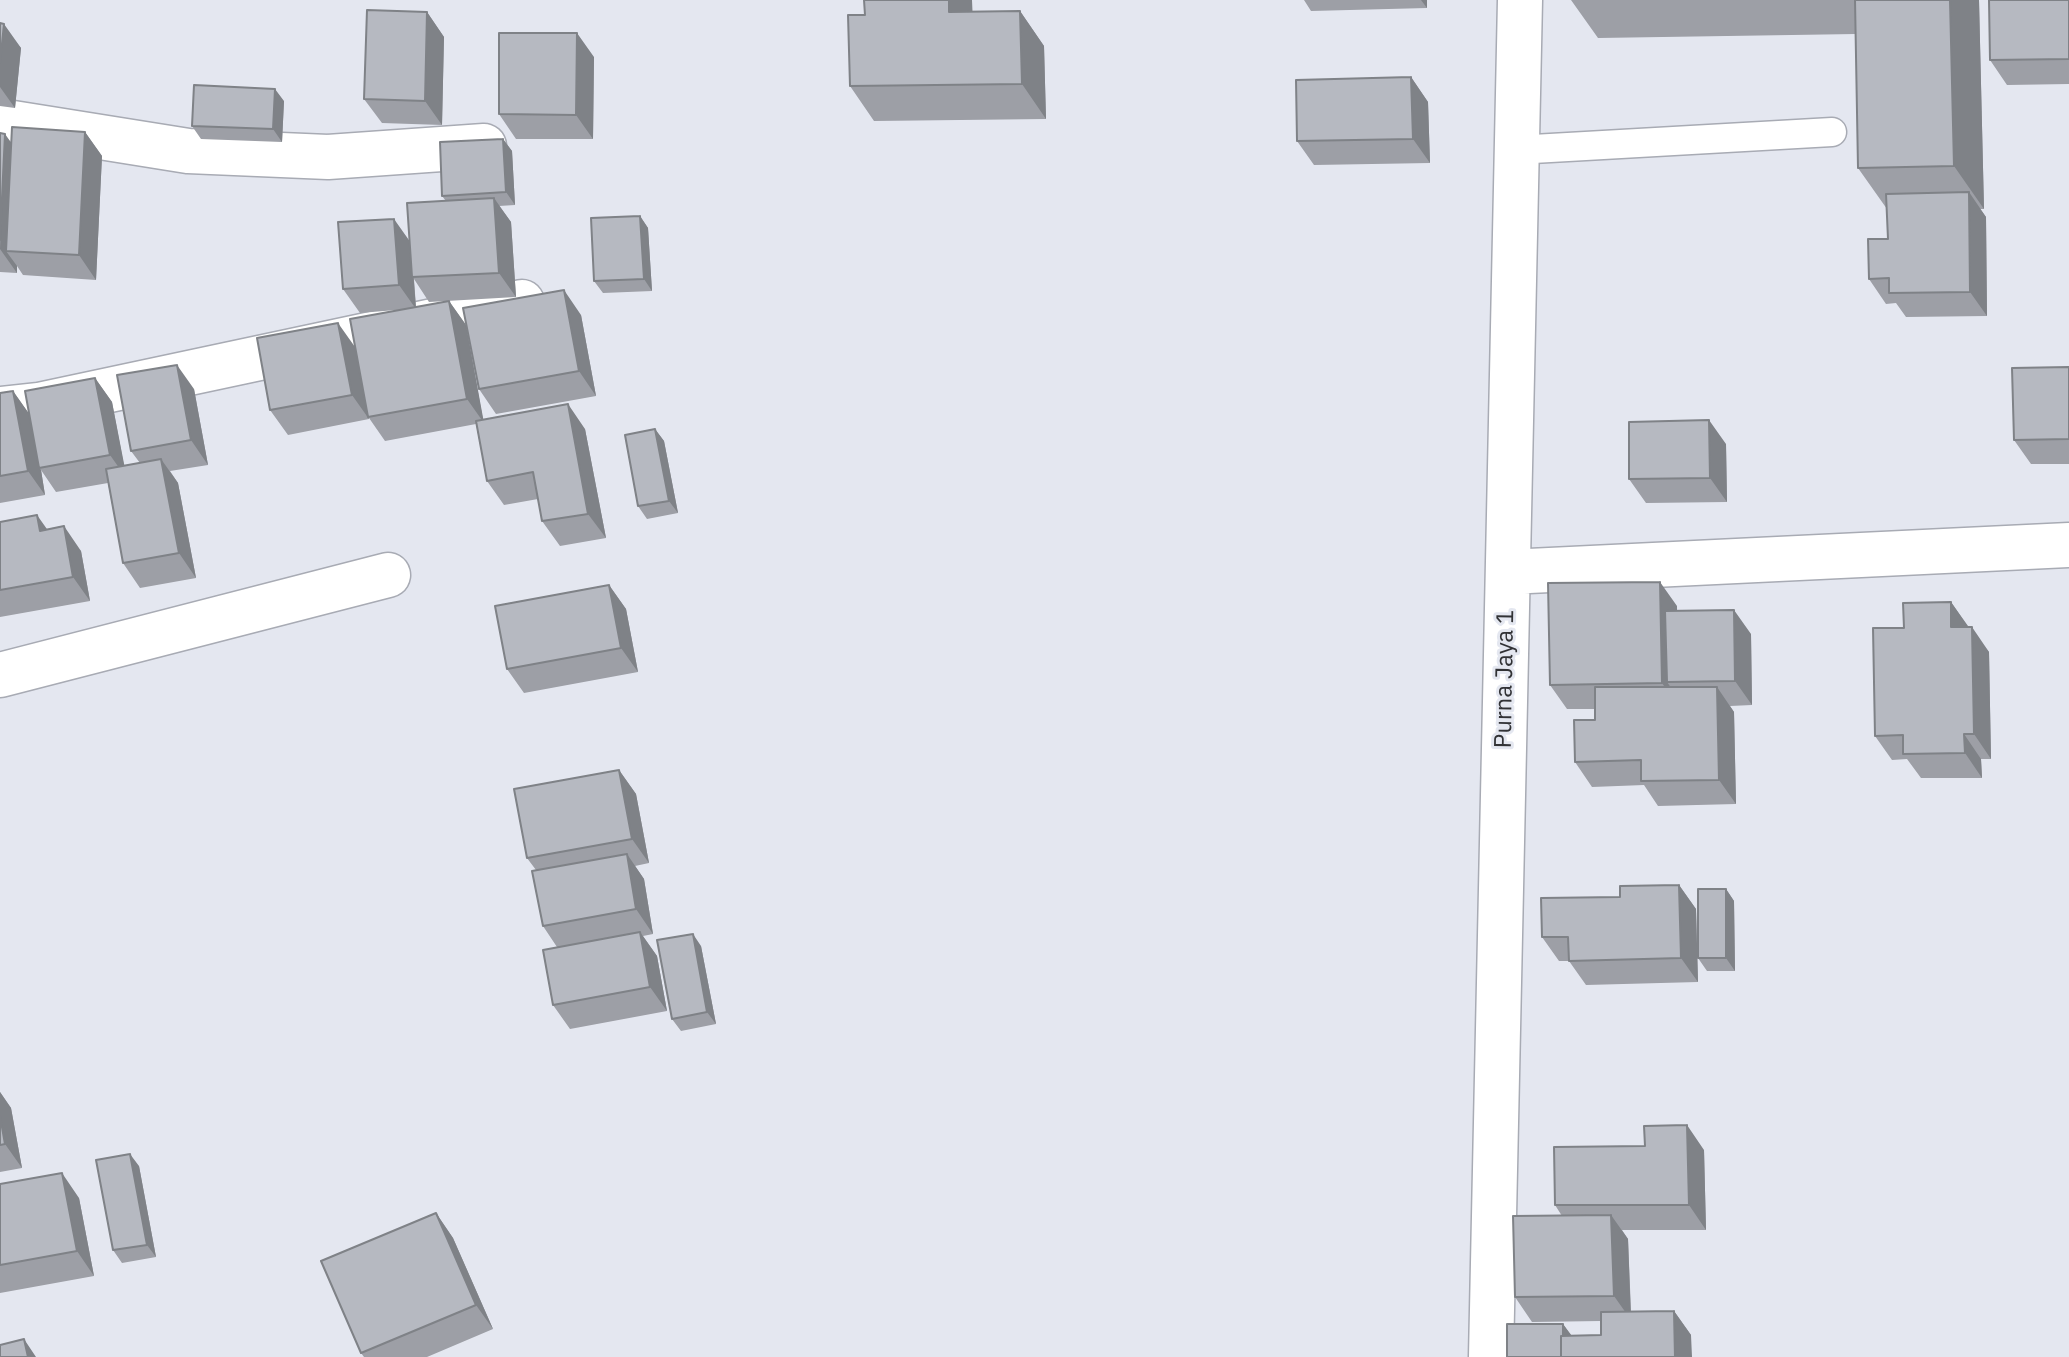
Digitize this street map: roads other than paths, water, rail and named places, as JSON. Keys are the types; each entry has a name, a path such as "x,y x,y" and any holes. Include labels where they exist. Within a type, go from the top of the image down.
{"street":[{"name":"Purna Jaya 1","path":"1491,1357 1520,0"},
{"path":"0,121 188,151 328,157 484,146"},
{"path":"0,409 39,405 531,300"},
{"path":"1508,572 2069,545"},
{"path":"0,675 388,575"}],"lane":[{"path":"1515,150 1832,132"}]}
